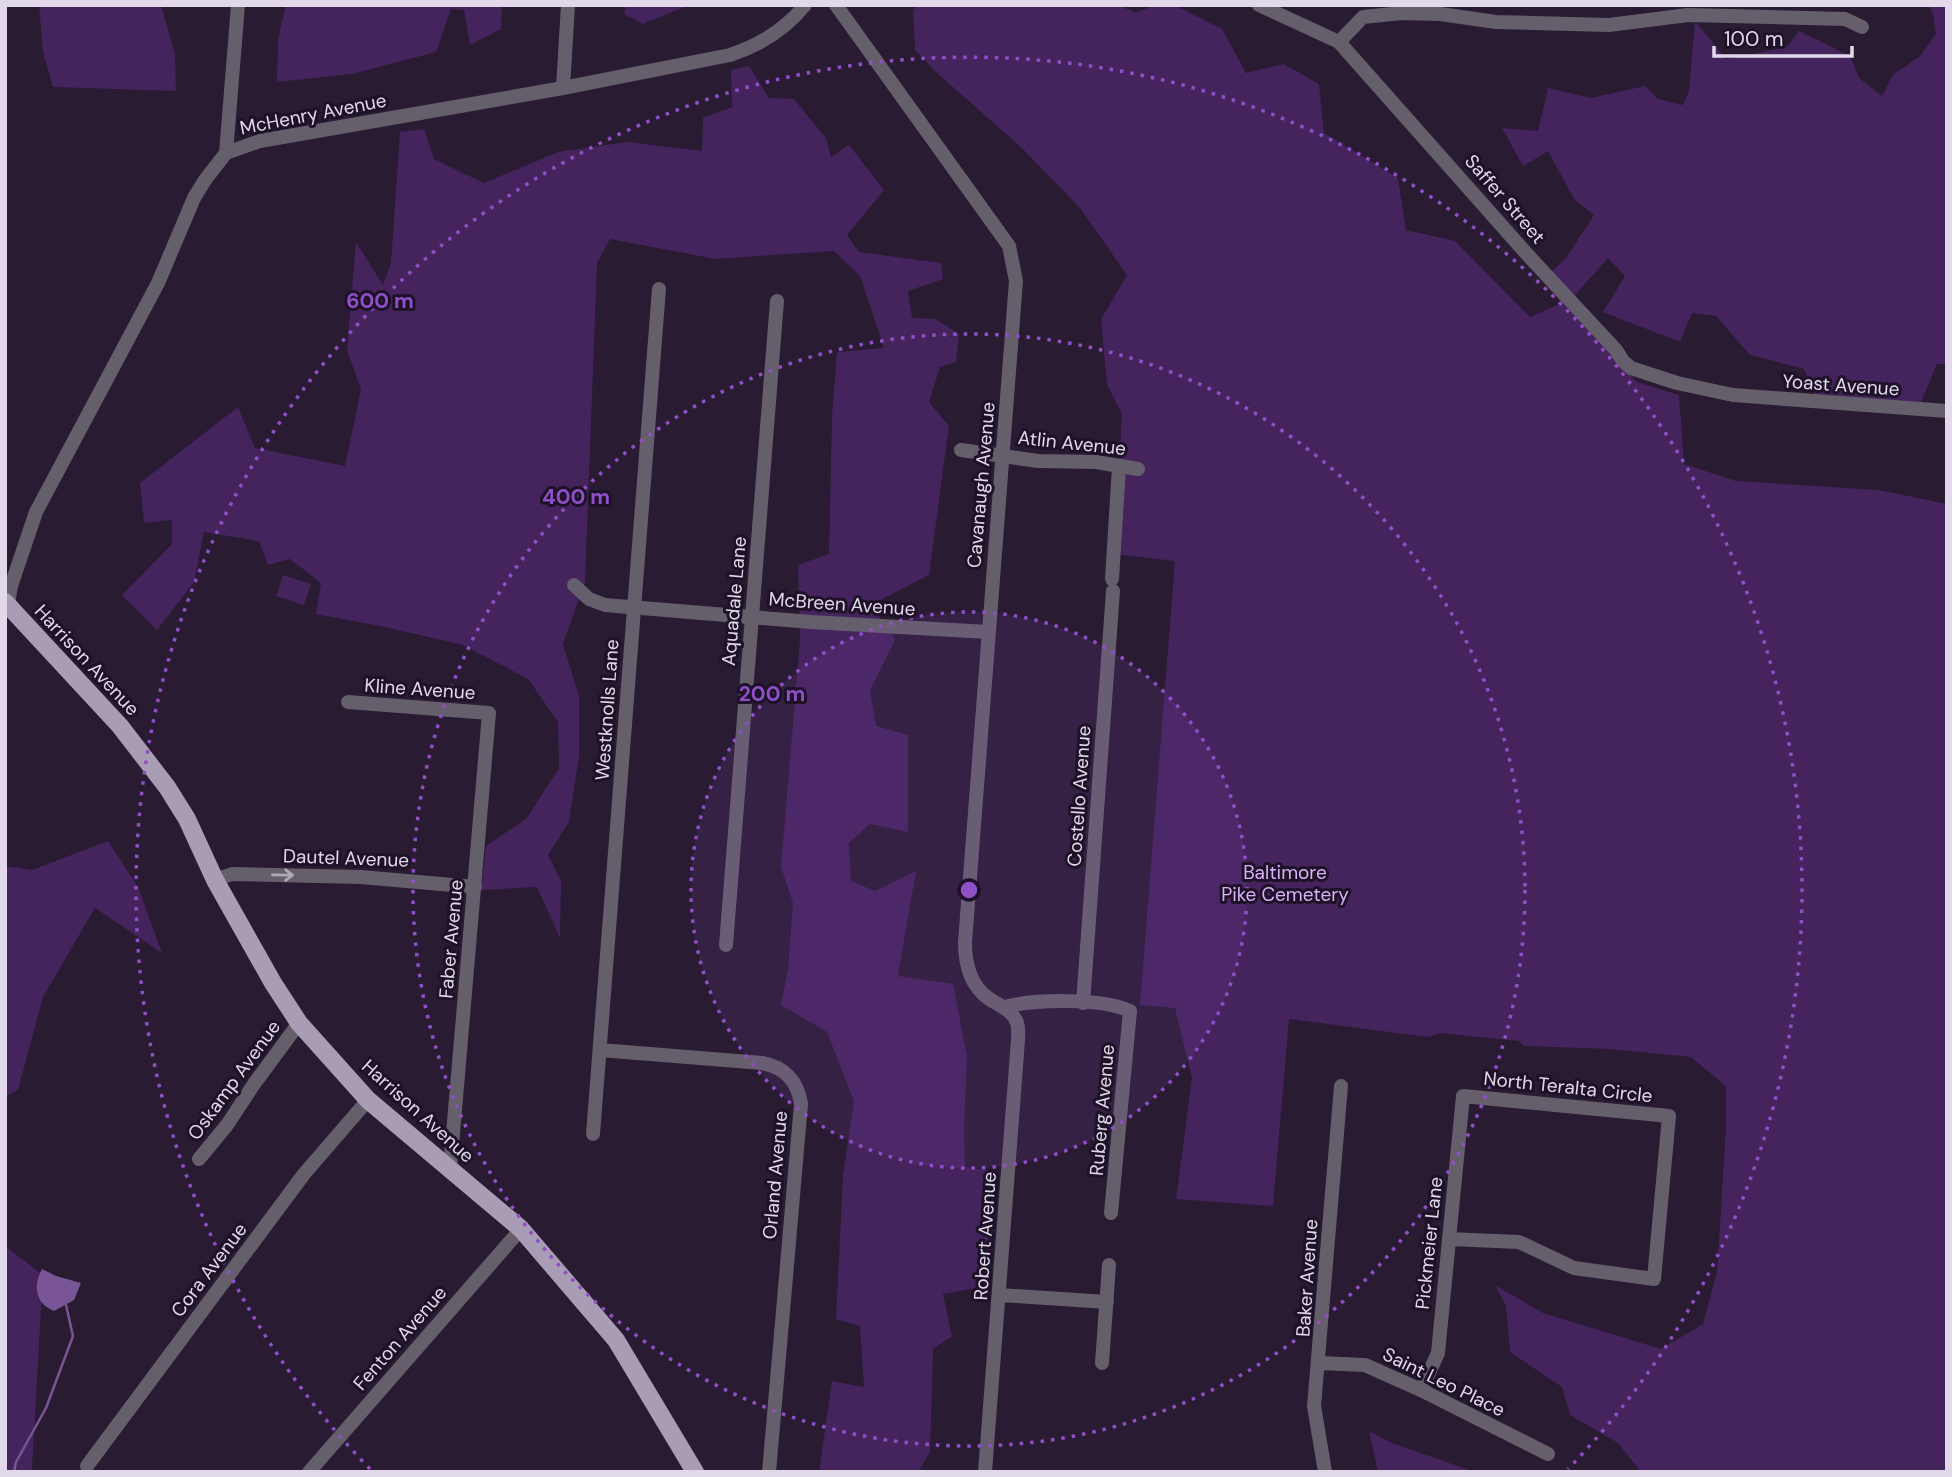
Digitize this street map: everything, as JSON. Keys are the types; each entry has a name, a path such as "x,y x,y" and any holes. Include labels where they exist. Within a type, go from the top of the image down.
{"main road":[{"name":"Harrison Avenue","path":"6,603 145,755 187,819 215,880 273,984 299,1023 368,1100 521,1229 615,1340 695,1472"}],"street":[{"path":"226,153 238,5"},
{"path":"563,88 568,5"},
{"name":"McHenry Avenue","path":"6,603 42,500 158,283 194,198 226,153 260,141 563,88 730,55 777,32 805,5"},
{"name":"Cavanaugh Avenue","path":"836,5 1009,246 1016,281 965,955 968,968 978,987 986,997 1005,1007"},
{"name":"Saffer Street","path":"1259,5 1339,42 1631,368 1677,383 1733,396"},
{"path":"1339,42 1363,17 1402,13 1440,14 1496,22 1609,25 1688,15 1845,19 1862,27"},
{"name":"Westknolls Lane","path":"593,1134 659,289"},
{"name":"Aquadale Lane","path":"726,945 777,301"},
{"name":"Yoast Avenue","path":"1733,396 1947,411"},
{"name":"Atlin Avenue","path":"961,450 1038,461 1138,468"},
{"name":"Costello Avenue","path":"1083,1003 1119,467"},
{"name":"McBreen Avenue","path":"574,585 597,603 635,608 988,632"},
{"name":"Kline Avenue","path":"348,702 489,713"},
{"name":"Faber Avenue","path":"450,1168 489,713"},
{"name":"Dautel Avenue","path":"215,880 232,874 360,877 475,887"},
{"path":"1005,1007 1025,1002 1083,1003"},
{"name":"Ruberg Avenue","path":"1083,1003 1116,1004 1130,1011 1111,1213"},
{"name":"Robert Avenue","path":"985,1472 1018,1040 1017,1022 1005,1007"},
{"name":"Oskamp Avenue","path":"199,1159 227,1125 299,1023"},
{"name":"Orland Avenue","path":"600,1050 770,1064 786,1073 797,1087 801,1104 769,1472"},
{"name":"Baker Avenue","path":"1325,1472 1314,1406 1341,1086"},
{"name":"North Teralta Circle","path":"1450,1239 1519,1242 1574,1268 1654,1279 1669,1116 1463,1096"},
{"name":"Pickmeier Lane","path":"1421,1390 1438,1353 1463,1096"},
{"name":"Cora Avenue","path":"86,1466 304,1174 368,1100"},
{"name":"Fenton Avenue","path":"309,1472 521,1229"},
{"path":"1102,1363 1109,1265"},
{"path":"1000,1295 1107,1302"},
{"name":"Saint Leo Place","path":"1319,1363 1365,1365 1548,1454"}],"green space":[{"path":"39,5 161,5 175,54 176,91 53,87 43,52"},
{"path":"286,5 502,5 501,29 470,45 464,10 451,9 436,52 352,74 277,82 278,39"},
{"path":"626,5 689,5 643,24 624,14"},
{"name":"Baltimore Pike Cemetery","path":"917,5 1118,5 1136,13 1155,5 1174,5 1222,29 1246,73 1284,64 1319,84 1324,133 1398,178 1406,230 1455,241 1530,317 1562,303 1637,382 1679,395 1684,464 1736,481 1879,490 1947,504 1947,1472 1641,1472 1618,1443 1570,1415 1562,1387 1510,1352 1506,1306 1495,1285 1543,1313 1661,1349 1703,1324 1717,1272 1726,1086 1691,1057 1609,1049 1524,1046 1519,1041 1440,1033 1428,1037 1289,1019 1273,1206 1176,1199 1192,1078 1175,1008 1140,1005 1175,561 1114,554 1122,414 1107,385 1101,319 1127,275 1080,208 1022,148 937,73 915,50 913,11"},
{"path":"1928,5 1947,5 1947,364 1937,364 1918,409 1818,403 1804,369 1750,355 1716,316 1692,313 1680,342 1603,312 1625,276 1608,258 1576,294 1568,299 1547,276 1566,258 1594,215 1574,199 1548,151 1523,166 1502,128 1538,131 1548,88 1591,98 1645,86 1658,99 1683,105 1689,91 1695,21 1726,59 1787,47 1799,31 1850,56 1859,78 1882,96 1893,75 1920,56 1936,34 1933,13"},
{"path":"749,66 769,98 794,99 826,138 831,157 849,145 884,190 847,235 859,252 941,263 943,279 908,291 912,318 935,319 959,334 956,362 940,367 929,402 949,426 929,575 871,605 895,640 870,691 876,726 908,735 908,832 870,824 849,843 851,881 875,891 916,871 898,976 953,984 967,1056 965,1167 996,1171 988,1286 943,1294 952,1336 933,1349 930,1452 918,1472 819,1472 832,1381 864,1387 860,1326 836,1319 843,1175 854,1101 827,1032 781,1005 788,970 793,903 781,867 800,640 798,565 829,554 832,416 837,352 884,348 860,276 834,251 715,259 610,239 597,263 585,582 563,644 579,696 579,756 569,822 548,855 561,881 560,938 537,887 481,890 486,846 526,819 559,768 558,722 528,679 463,645 316,614 321,583 290,559 268,565 259,541 204,532 194,582 157,630 122,595 172,544 172,520 144,523 140,483 238,407 255,448 345,466 361,389 347,350 356,242 383,285 391,263 400,132 424,129 434,159 484,183 558,152 627,142 702,151 703,118 732,107 731,70"},
{"path":"283,575 311,584 304,605 276,596"},
{"path":"108,841 138,887 162,953 95,908 43,997 18,1090 5,1097 5,866 32,870"},
{"path":"5,1246 43,1275 32,1468 35,1472 5,1472"},
{"path":"1369,1431 1392,1443 1475,1472 1378,1472"}],"shaded area":[{"path":"42,1269 81,1283 74,1300 54,1311 43,1304 39,1299 37,1287"}],"waterway":[{"path":"14,1472 16,1462 46,1408 73,1336 66,1305"}]}
